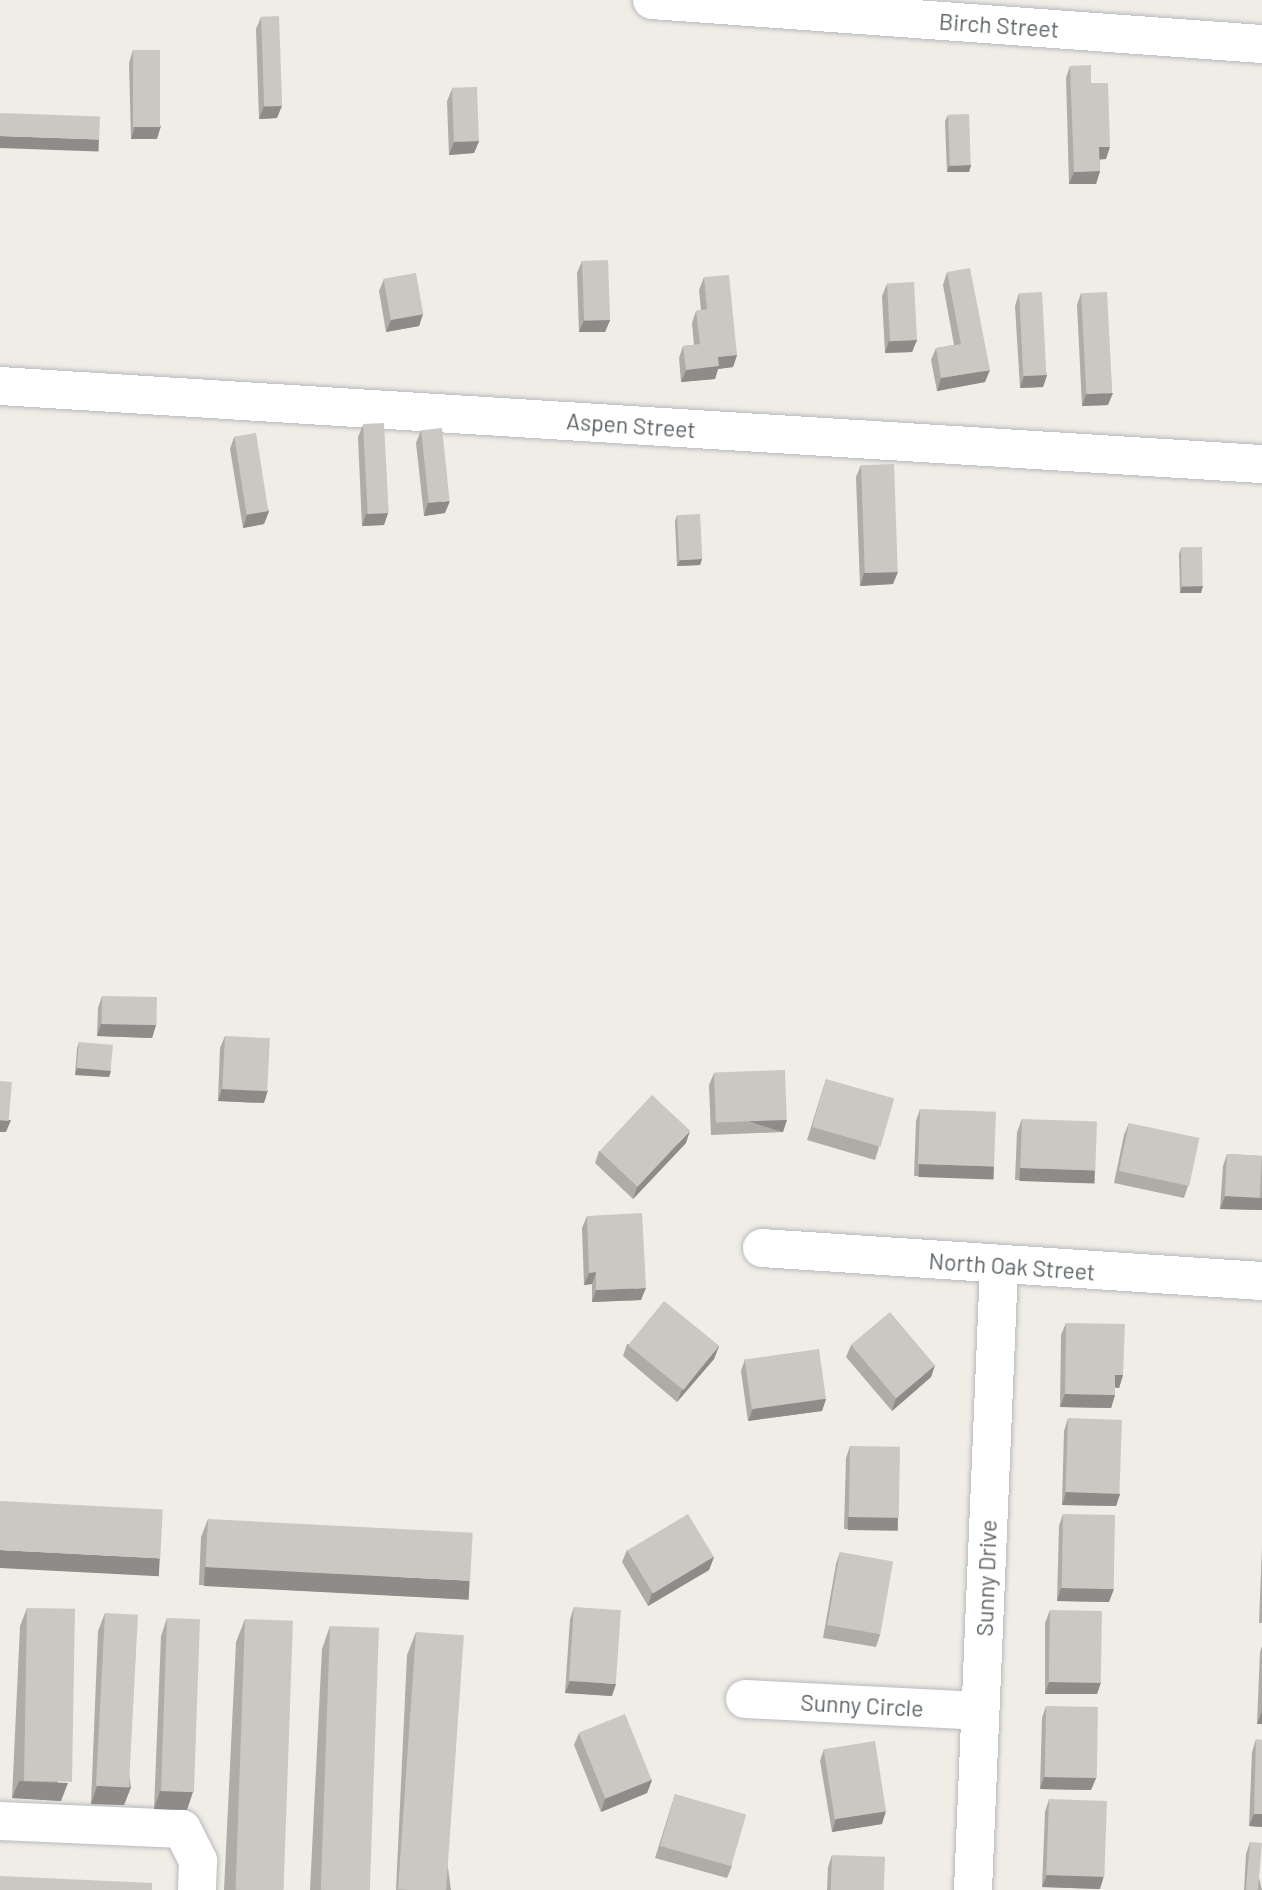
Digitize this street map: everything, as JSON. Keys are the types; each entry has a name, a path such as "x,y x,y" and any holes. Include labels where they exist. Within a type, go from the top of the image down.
{"street":[{"name":"Birch Street","path":"652,0 1262,44"},
{"name":"Aspen Street","path":"0,386 1262,464"},
{"name":"North Oak Street","path":"762,1248 999,1266 1262,1281"},
{"name":"Sunny Drive","path":"973,1890 999,1266"},
{"name":"Sunny Circle","path":"745,1699 980,1711"},
{"path":"0,1821 182,1829 198,1861 197,1890"}],"building":[{"path":"279,16 282,106 264,107 261,17"},
{"path":"133,50 160,50 160,127 133,127"},
{"path":"1091,65 1091,83 1108,83 1110,147 1099,147 1100,171 1074,172 1070,66"},
{"path":"477,87 479,141 454,142 452,88"},
{"path":"0,113 100,116 99,139 0,136"},
{"path":"969,114 971,165 950,166 948,115"},
{"path":"608,260 610,320 584,321 582,261"},
{"path":"970,268 990,370 941,378 936,348 961,344 947,272"},
{"path":"416,273 423,314 391,320 384,279"},
{"path":"729,275 737,355 718,357 719,366 686,370 683,346 700,344 696,311 707,309 704,277"},
{"path":"914,282 917,340 890,341 887,283"},
{"path":"1042,292 1046,375 1023,376 1019,293"},
{"path":"1107,292 1112,393 1086,394 1081,293"},
{"path":"384,423 389,513 368,514 363,424"},
{"path":"442,428 450,501 429,503 421,430"},
{"path":"256,433 268,511 247,514 234,436"},
{"path":"894,464 898,572 865,573 861,465"},
{"path":"700,514 702,559 679,560 677,515"},
{"path":"1181,547 1202,547 1203,586 1182,586"},
{"path":"102,996 157,997 157,1025 102,1024"},
{"path":"225,1036 270,1038 267,1091 222,1089"},
{"path":"79,1042 113,1045 111,1071 77,1068"},
{"path":"785,1070 787,1120 716,1122 714,1072"},
{"path":"826,1079 894,1099 880,1147 812,1127"},
{"path":"0,1081 12,1082 9,1121 0,1120"},
{"path":"652,1095 690,1130 638,1187 599,1151"},
{"path":"920,1109 996,1112 994,1167 918,1164"},
{"path":"1022,1119 1097,1122 1095,1171 1020,1168"},
{"path":"1129,1123 1199,1138 1189,1186 1119,1171"},
{"path":"1227,1154 1262,1156 1260,1198 1225,1196"},
{"path":"642,1213 646,1288 596,1290 596,1272 589,1273 587,1216"},
{"path":"664,1301 719,1346 683,1390 628,1345"},
{"path":"890,1312 935,1366 896,1398 851,1345"},
{"path":"1066,1323 1125,1324 1123,1375 1115,1375 1115,1395 1065,1394"},
{"path":"819,1349 826,1399 752,1409 745,1359"},
{"path":"1068,1418 1122,1420 1119,1494 1065,1492"},
{"path":"850,1446 900,1447 899,1518 849,1517"},
{"path":"0,1501 163,1510 160,1558 0,1550"},
{"path":"688,1514 714,1557 653,1593 627,1551"},
{"path":"1063,1514 1115,1515 1114,1589 1062,1588"},
{"path":"208,1519 473,1533 470,1581 205,1567"},
{"path":"840,1552 893,1561 880,1634 827,1625"},
{"path":"574,1607 621,1610 616,1684 569,1681"},
{"path":"27,1608 75,1609 72,1782 24,1781"},
{"path":"1050,1610 1102,1611 1101,1683 1049,1682"},
{"path":"105,1613 138,1615 129,1787 96,1786"},
{"path":"167,1618 200,1619 194,1792 161,1791"},
{"path":"245,1619 293,1621 284,1890 236,1890"},
{"path":"330,1626 379,1628 370,1890 321,1890"},
{"path":"416,1632 464,1635 446,1890 398,1889"},
{"path":"1046,1706 1098,1707 1097,1778 1045,1777"},
{"path":"625,1714 652,1780 605,1799 579,1733"},
{"path":"1256,1739 1262,1740 1262,1814 1254,1814"},
{"path":"875,1741 886,1811 835,1819 824,1749"},
{"path":"675,1794 746,1814 731,1866 660,1846"},
{"path":"1049,1799 1107,1801 1104,1877 1046,1875"},
{"path":"1250,1842 1262,1843 1258,1890 1246,1890"},
{"path":"832,1855 885,1857 884,1890 831,1890"},
{"path":"0,1876 152,1883 152,1890 0,1890"}]}
